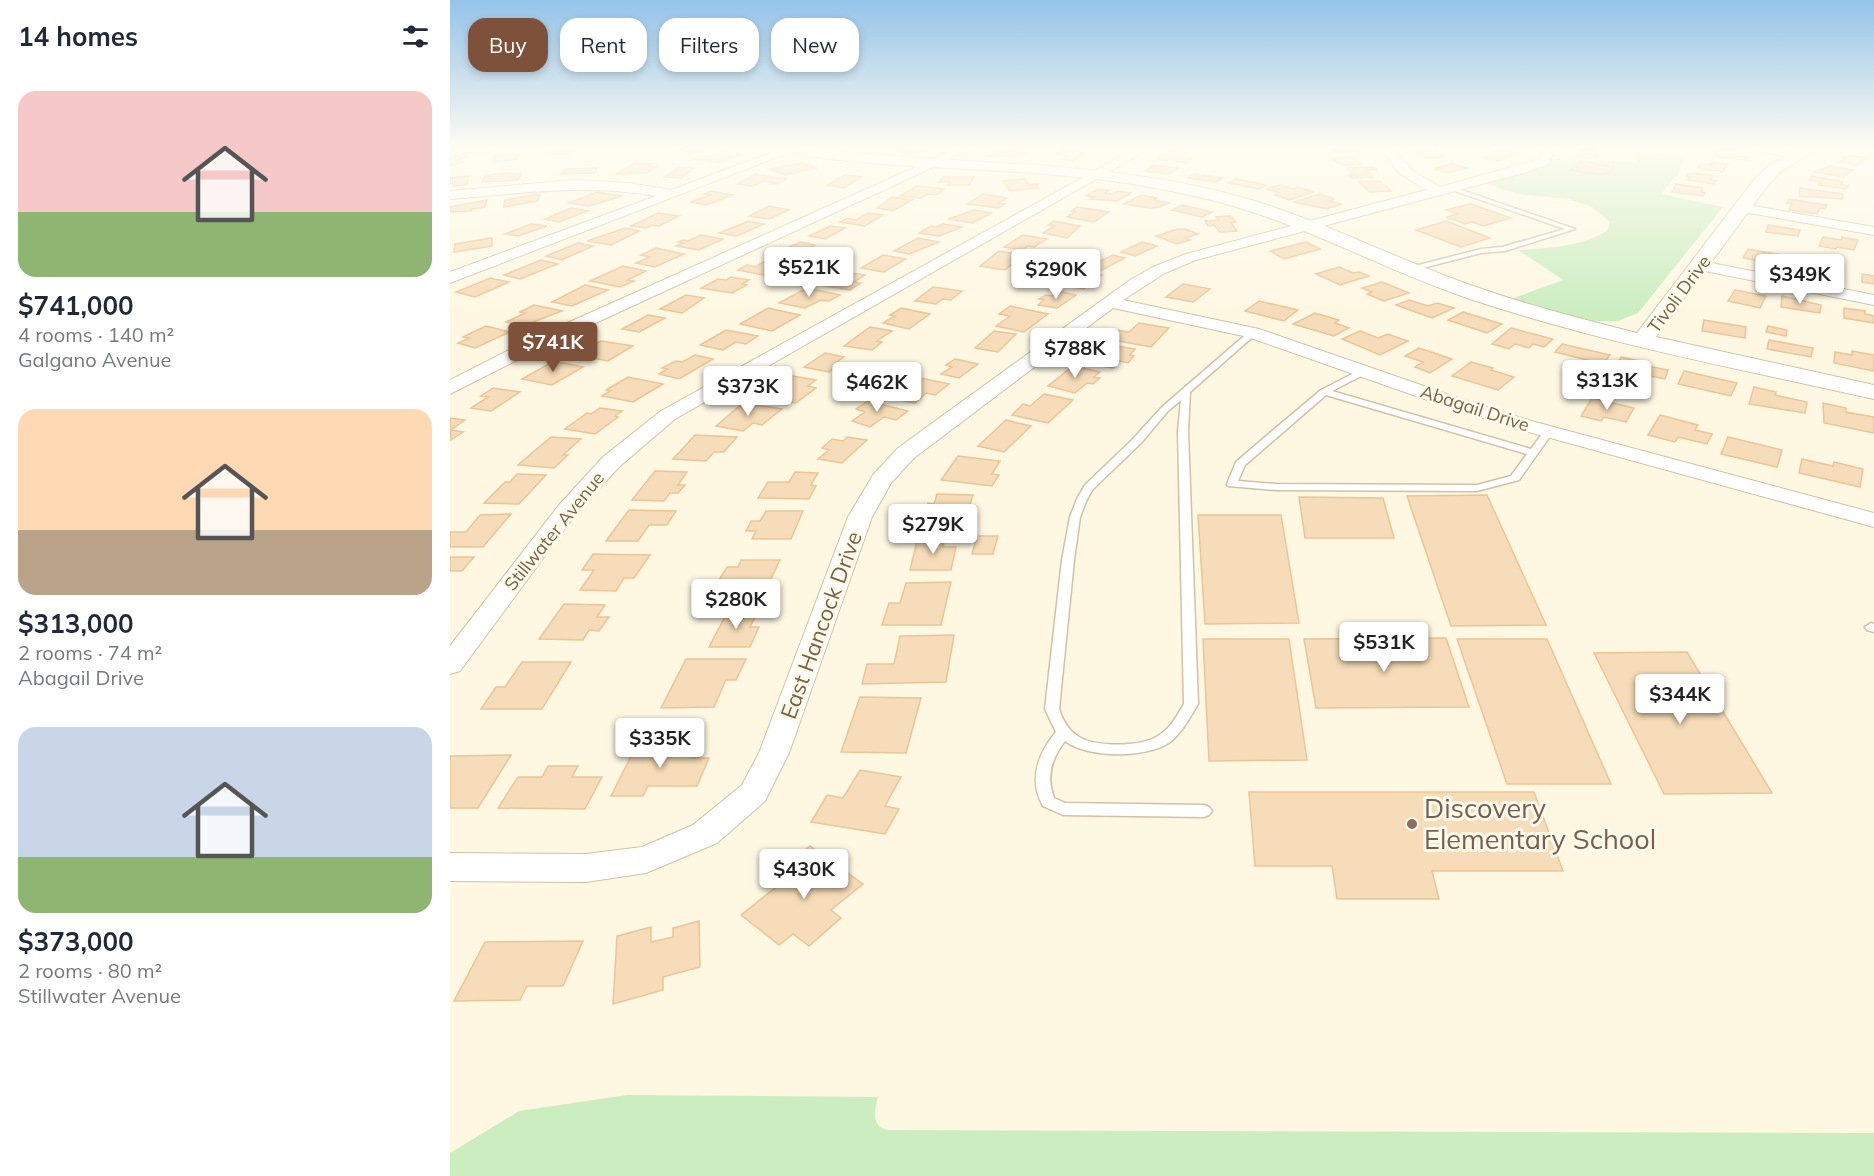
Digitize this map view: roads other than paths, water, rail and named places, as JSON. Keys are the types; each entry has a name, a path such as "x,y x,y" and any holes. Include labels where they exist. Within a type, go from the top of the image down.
{"street":[{"path":"450,278 647,203"},
{"path":"450,388 531,346 848,203"},
{"name":"Stillwater Avenue","path":"450,665 567,510 611,462 668,415 1049,203"},
{"path":"1241,203 1306,226 1410,270 1493,299 1643,340 1874,392"},
{"name":"East Hancock Drive","path":"450,867 585,868 646,860 705,834 754,793 774,753 860,517 881,480 906,453 1136,283 1180,261 1393,203"},
{"name":"Tivoli Drive","path":"1643,340 1747,203"},
{"path":"1743,208 1874,231"},
{"path":"1701,266 1874,300"},
{"path":"450,267 467,271"},
{"name":"Abagail Drive","path":"1111,303 1253,333 1463,406 1548,432 1874,520"}],"lane":[{"path":"1410,270 1572,230 1488,203"},
{"path":"1186,392 1182,431 1191,704 1178,727 1160,742 1121,750 1077,742 1059,728 1052,709 1068,560 1075,517 1082,499 1089,487 1137,441 1165,409 1253,333"},
{"path":"1364,371 1324,392 1240,464 1232,484 1276,487 1477,489 1515,478 1548,432"},
{"path":"1324,392 1533,453"},
{"path":"1064,732 1050,748 1044,762 1041,788 1048,802 1063,809 1204,811"}],"place":[{"name":"Discovery Elementary School","path":"1412,824"}]}
